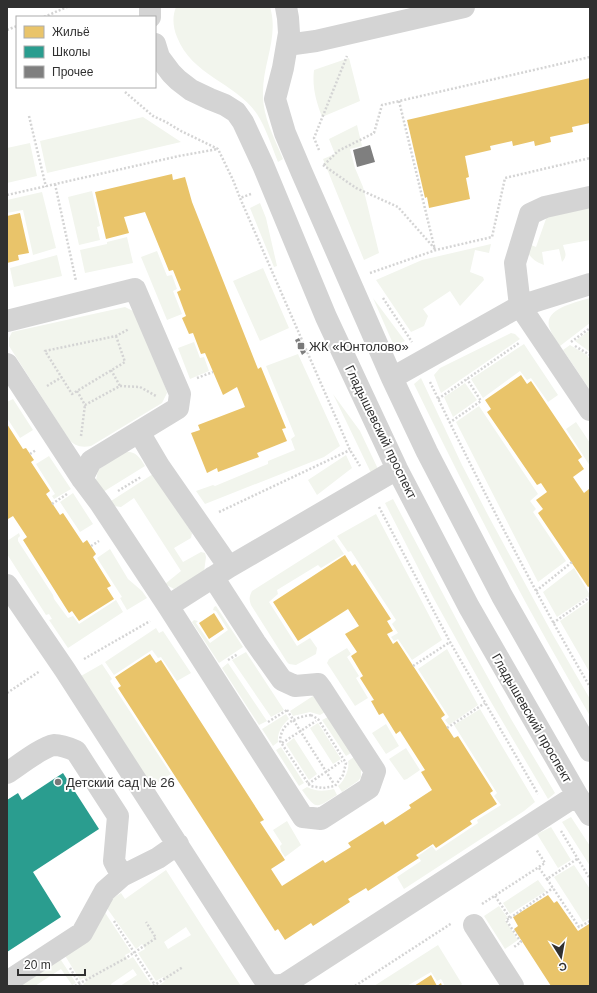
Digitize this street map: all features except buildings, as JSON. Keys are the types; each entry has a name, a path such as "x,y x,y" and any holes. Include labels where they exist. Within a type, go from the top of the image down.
{"street":[{"path":"286,7 289,33 275,99 302,174 392,378 428,452 502,596 590,751"},
{"path":"287,46 357,32 464,7"},
{"name":"Гладышевский проспект","path":"156,47 160,57 178,80 191,90 225,104 236,112 243,122 263,165 326,317 397,469 472,613 590,815"},
{"path":"590,197 545,207 530,214 515,263 520,306 590,410"},
{"path":"392,378 520,306 590,284"},
{"path":"7,321 134,289 180,394 178,408 91,461 77,485"},
{"path":"7,364 77,485 100,503 211,672 303,817 321,819 340,794 369,788 375,771 353,754 327,714 322,688 318,684 295,686 282,680 255,642 221,572 139,432"},
{"path":"168,606 221,572 397,469"},
{"path":"8,587 61,664 262,976 267,983 272,986 285,984 577,795"},
{"path":"7,773 45,748 54,745 67,747 76,751 118,816 114,861 122,876"},
{"path":"7,982 82,933 105,891 122,876 158,858 178,844"},
{"path":"474,925 513,986"}],"path":[{"path":"47,16 68,7"},
{"path":"319,151 314,138 357,32"},
{"path":"324,165 338,151 374,133 382,105 590,57"},
{"path":"125,92 153,116 218,148 350,450 363,472"},
{"path":"399,101 436,250"},
{"path":"29,116 46,186"},
{"path":"7,195 218,148"},
{"path":"321,158 324,165 356,188 398,207 436,250"},
{"path":"367,274 436,250 492,237 506,178 590,158"},
{"path":"55,184 76,282"},
{"path":"240,198 257,192"},
{"path":"380,292 416,348"},
{"path":"116,336 125,362 72,394 45,351 116,336 146,318"},
{"path":"438,399 524,340"},
{"path":"570,342 590,355"},
{"path":"111,370 120,386"},
{"path":"195,379 213,372"},
{"path":"428,378 449,423 536,591 590,687"},
{"path":"449,423 482,401 467,379"},
{"path":"77,391 84,405 120,386 140,387"},
{"path":"217,513 350,450"},
{"path":"100,503 159,466"},
{"path":"52,504 77,485"},
{"path":"379,506 450,642 542,800"},
{"path":"91,546 102,539"},
{"path":"536,591 572,562"},
{"path":"553,623 590,597"},
{"path":"7,693 61,664 157,617 168,606"},
{"path":"211,672 255,642"},
{"path":"413,666 450,642"},
{"path":"447,728 485,703"},
{"path":"251,734 292,706"},
{"path":"287,710 340,794"},
{"path":"327,714 299,717 293,720 288,724 281,735 280,741 310,786 323,788 340,794"},
{"path":"264,755 327,714"},
{"path":"327,714 353,754"},
{"path":"290,795 353,754"},
{"path":"340,794 346,763 353,754"},
{"path":"557,825 590,879"},
{"path":"547,879 577,859"},
{"path":"539,868 579,927 590,921"},
{"path":"510,949 521,942 506,920 553,888"},
{"path":"495,896 510,918"},
{"path":"99,902 105,908 154,985 183,967"},
{"path":"75,986 134,953 156,938 146,922"}],"shaded area":[{"path":"176,7 270,7 273,28 265,71 263,101 269,126 283,159 278,162 263,125 257,114 248,103 203,70 184,50 177,37 174,26 174,14"},
{"path":"349,58 360,101 322,117 315,94 314,70"},
{"path":"143,117 181,142 47,173 40,141"},
{"path":"357,125 362,146 350,149 355,168 363,187 379,253 364,260 323,159 335,154 329,139"},
{"path":"30,143 37,176 7,183 7,148"},
{"path":"92,191 100,226 97,227 100,240 79,245 68,197"},
{"path":"42,192 56,248 33,255 23,210 7,213 7,200"},
{"path":"260,203 266,218 277,266 274,267 250,208"},
{"path":"590,205 590,240 563,245 565,256 562,262 559,249 542,252 544,265 531,257 522,243 524,242 536,247 547,216"},
{"path":"127,237 133,263 85,273 80,250 107,244 107,242"},
{"path":"491,244 489,253 475,250 470,272 483,277 484,280 460,306 450,291 423,309 428,316 424,326 411,332 376,280 422,260"},
{"path":"157,251 167,276 172,275 177,289 173,291 182,314 167,320 141,257"},
{"path":"57,255 62,276 14,287 10,268"},
{"path":"263,268 289,328 260,341 233,281"},
{"path":"373,298 405,341 394,346"},
{"path":"590,298 590,323 560,346 550,329 549,322 551,316 555,311 569,304"},
{"path":"125,307 135,312 167,393 162,403 91,446 78,446 68,438 9,346 9,338 12,332"},
{"path":"590,330 590,352 575,341"},
{"path":"511,333 515,334 520,339 441,393 434,375 440,368"},
{"path":"194,342 200,358 204,357 209,371 190,379 178,348"},
{"path":"524,344 558,395 548,402 531,378 527,380 520,371 483,398 471,379"},
{"path":"570,345 587,355 590,360 590,390 563,350"},
{"path":"298,354 340,446 324,457 205,504 196,491 213,485 215,486 268,464 268,461 295,450 291,439 295,436 266,366"},
{"path":"421,378 462,465 489,517 553,635 590,699 590,716 499,552 414,384"},
{"path":"465,383 477,400 453,417 444,397"},
{"path":"333,394 360,431 378,469 372,475"},
{"path":"13,399 33,430 20,438 7,418 7,402"},
{"path":"479,406 538,494 530,501 536,509 533,512 566,561 538,582 456,422"},
{"path":"576,422 590,443 590,466 566,429"},
{"path":"124,452 134,453 141,459 145,466 103,492 96,480 98,470"},
{"path":"346,455 352,468 317,495 308,480"},
{"path":"49,456 71,489 54,499 52,496 55,494 36,464"},
{"path":"153,474 192,533 191,538 174,548 183,562 201,552 205,553 206,557 204,572 174,589 165,584 181,571 134,498 121,507 114,506 111,501"},
{"path":"73,493 93,524 80,532 60,502"},
{"path":"393,499 471,647 511,719 555,793 548,799 491,702 434,599 385,503"},
{"path":"376,514 442,640 412,660 398,639 394,641 391,637 398,633 392,624 396,620 351,551 348,552 337,536"},
{"path":"19,533 20,536 18,541 53,595 54,599 68,618 73,616 79,624 116,600 123,612 68,648 49,620 52,619 49,614 46,615 7,554 7,541"},
{"path":"334,539 344,554 321,568 318,565 277,590 278,594 269,602 297,646 310,638 317,648 316,654 296,665 289,664 251,605 250,595 252,591"},
{"path":"110,549 128,579 142,591 147,598 127,610 120,598 122,597 97,558"},
{"path":"574,568 590,595 557,617 543,592"},
{"path":"589,601 590,609 590,673 560,621"},
{"path":"216,606 243,647 219,663 192,622 194,620 198,621 196,623 210,643 228,630 216,611 213,610"},
{"path":"156,628 159,633 163,631 191,673 177,681 161,657 158,658 152,650 114,675 105,662"},
{"path":"347,648 351,654 347,657 359,676 356,678 368,698 355,706 327,663 329,659"},
{"path":"447,649 478,705 449,725 445,720 449,717 418,669"},
{"path":"246,652 284,710 271,717 232,660"},
{"path":"228,663 267,721 259,725 222,668"},
{"path":"102,664 112,679 110,681 171,774 152,786 81,676"},
{"path":"313,696 325,712 320,715 310,712 293,716 290,711"},
{"path":"480,709 535,802 524,811 404,889 397,877 421,861 418,856 432,846 436,851 478,823 477,820 501,805 494,796 497,793 454,725"},
{"path":"286,714 289,719 280,729 278,742 273,746 262,729"},
{"path":"328,717 351,753 346,756 322,720"},
{"path":"318,723 341,759 333,764 310,728"},
{"path":"386,724 399,746 386,754 372,733"},
{"path":"294,738 317,774 309,780 286,744"},
{"path":"281,747 304,783 299,786 276,750"},
{"path":"406,748 420,770 404,780 389,759"},
{"path":"354,757 361,769 361,777 358,781 342,792 338,786 346,775 348,761"},
{"path":"307,787 320,791 334,789 337,795 321,805 317,805 311,801 302,790"},
{"path":"571,817 590,846 590,866 562,822"},
{"path":"287,821 301,845 285,857 281,851 280,846 282,844 273,830"},
{"path":"551,827 571,860 558,868 537,834"},
{"path":"574,865 590,889 590,918 583,922 554,877"},
{"path":"166,870 241,986 158,986 165,981 163,977 156,981 138,953 145,949 142,944 136,949 104,904 121,893 125,899","holes":["186,927 191,935 168,949 164,942"]},
{"path":"538,880 546,891 510,914 503,903"},
{"path":"499,906 508,918 505,920 518,940 505,949 484,916"},
{"path":"104,911 131,952 125,955 128,960 133,957 151,984 148,986 120,986 137,975 133,969 111,984 112,986 85,986 83,984 86,982 84,978 80,980 64,954"},
{"path":"438,945 462,984 461,986 445,986 441,979 437,981 431,972 407,986 374,986"},
{"path":"59,957 76,983 72,985 61,969 35,986 14,986"}],"place":[{"name":"ЖК «Юнтолово»","path":"301,346"},
{"name":"Детский сад № 26","path":"58,782"}]}
